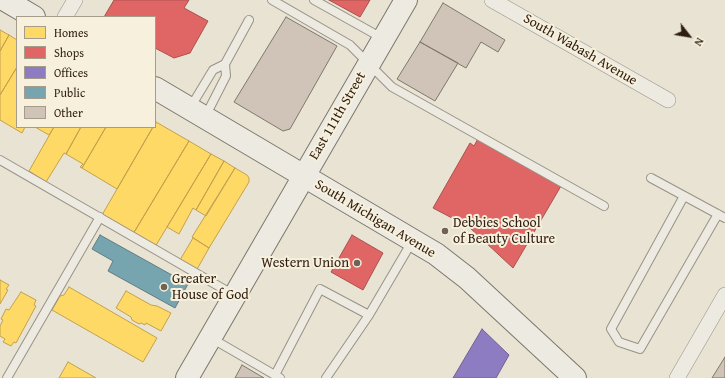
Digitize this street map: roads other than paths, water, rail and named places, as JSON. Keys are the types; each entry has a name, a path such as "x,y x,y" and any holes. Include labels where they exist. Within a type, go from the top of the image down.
{"main road":[{"path":"5,0 32,16"},
{"name":"East 111th Street","path":"187,378 406,0"},
{"name":"South Michigan Avenue","path":"156,89 436,254 467,278 575,378"}],"street":[{"path":"66,16 75,0"},
{"name":"South Wabash Avenue","path":"492,0 668,100"},
{"path":"677,378 725,296"}],"lane":[{"path":"272,0 350,45 392,87 604,206"},
{"path":"314,0 383,39"},
{"path":"197,113 226,76 225,64 249,20"},
{"path":"197,113 213,70 225,64"},
{"path":"0,160 235,295"},
{"path":"651,178 721,216 640,349 618,342 611,329 684,196"},
{"path":"7,378 100,217"},
{"path":"326,378 369,315 413,240"},
{"path":"210,338 277,376 320,289 369,315"}],"place":[{"name":"Debbies School of Beauty Culture","path":"445,231"},
{"name":"Western Union","path":"357,263"},
{"name":"Greater House of God","path":"164,287"}]}
